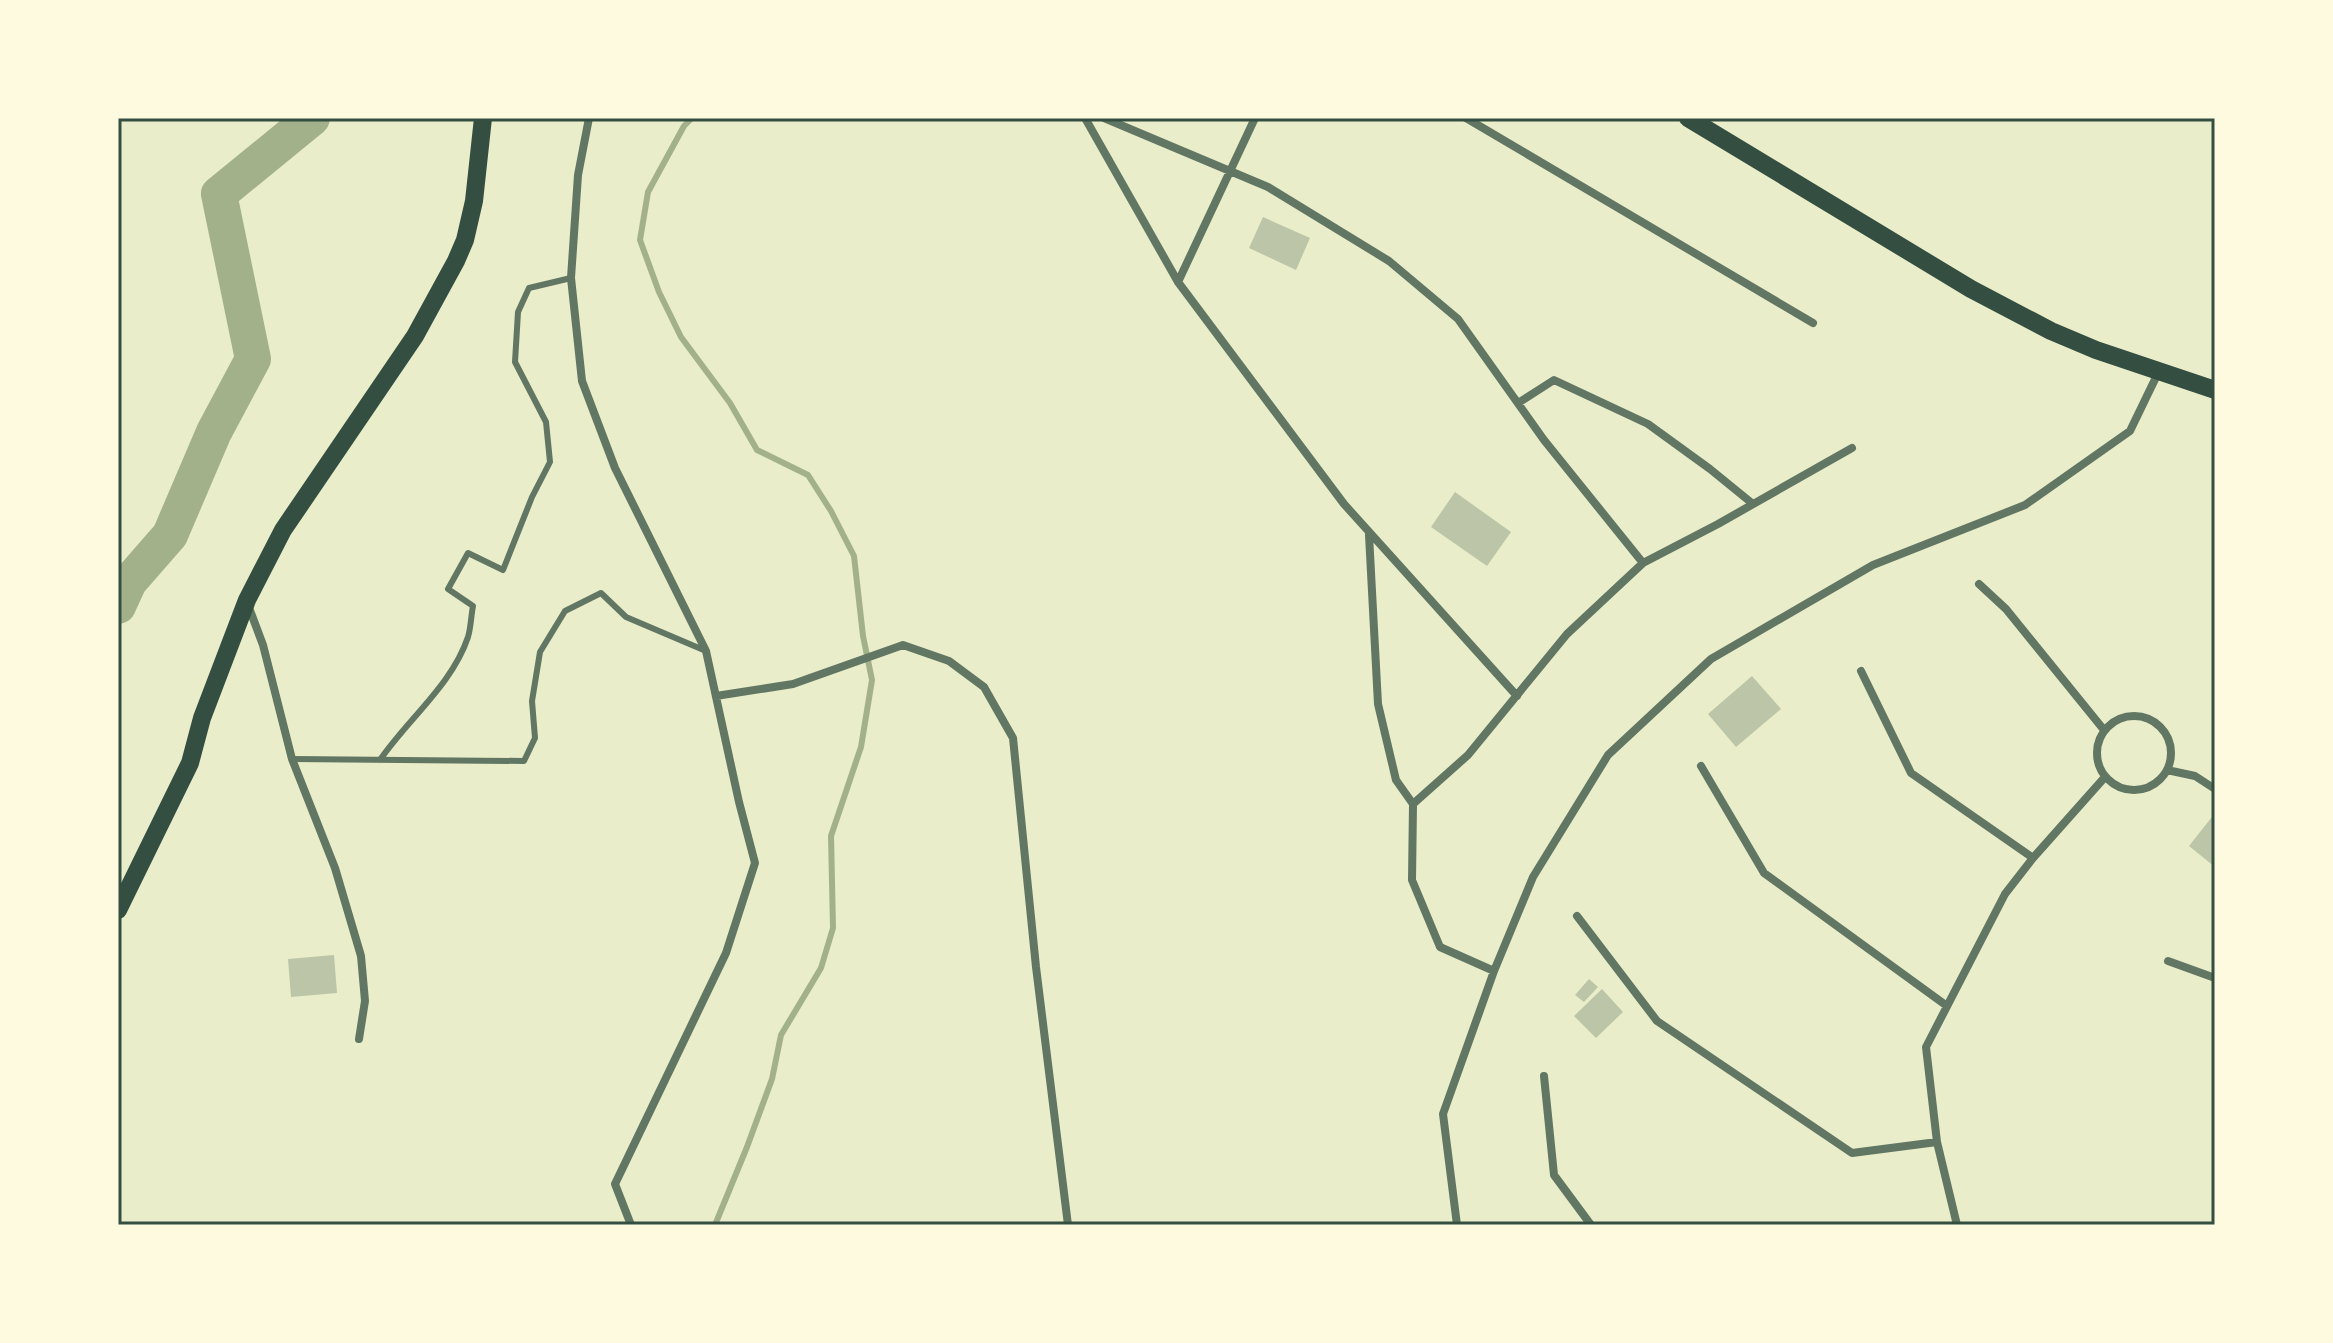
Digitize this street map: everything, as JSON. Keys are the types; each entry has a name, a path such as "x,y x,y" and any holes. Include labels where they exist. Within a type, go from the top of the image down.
{"main road":[{"path":"118,910 190,763 202,718 247,600 283,530 415,336 456,261 465,240 474,201 483,118"},
{"path":"1688,118 1971,289 2051,331 2096,350 2215,390"}],"street":[{"path":"589,118 578,175 571,278 582,381 615,468 706,651 755,863 726,953 615,1184 631,1225"},
{"path":"1085,118 1178,282 1344,504 1517,696"},
{"path":"1104,118 1268,187 1389,261 1458,319 1518,403 1643,563"},
{"path":"1178,282 1255,118"},
{"path":"1466,118 1813,323"},
{"path":"1457,1225 1443,1114 1494,971 1533,877 1608,755 1711,659 1873,565 2025,505 2130,431 2160,371"},
{"path":"1518,403 1554,380 1648,424 1753,504"},
{"path":"1413,804 1468,755 1567,634 1643,563 1852,448"},
{"path":"1369,534 1378,704 1396,780 1413,804 1412,880 1440,947 1494,971"},
{"path":"1979,584 2006,609 2104,730"},
{"path":"247,600 263,645 292,759 335,868 361,956 365,1001 359,1039"},
{"path":"716,696 793,684 903,645 949,661 984,687 1013,738 1036,967 1068,1225"},
{"path":"1861,671 1911,773 2033,858"},
{"path":"2137,716 2159,725 2170,746 2167,770 2149,787 2138,791 2114,785 2098,767 2098,741 2113,722 2137,716"},
{"path":"1701,766 1764,873 1947,1006"},
{"path":"2167,770 2195,776 2215,789"},
{"path":"1957,1225 1937,1142 1926,1047 2005,894 2105,777"},
{"path":"1577,916 1657,1021 1852,1153 1937,1142"},
{"path":"2168,961 2215,978"},
{"path":"1544,1076 1554,1175 1591,1225"}],"lane":[{"path":"380,760 444,682 467,638 473,606 448,589 468,553 503,570 532,497 550,462 546,422 515,362 518,312 529,288 571,278"},
{"path":"292,759 524,761 535,738 532,701 540,652 565,611 601,593 626,617 706,651"}],"building":[{"path":"1263,217 1310,238 1296,270 1249,248"},
{"path":"1455,492 1511,532 1487,566 1431,527"},
{"path":"1752,676 1781,709 1736,747 1708,714"},
{"path":"2215,813 2215,867 2189,846"},
{"path":"334,955 337,993 291,997 288,959"},
{"path":"1589,979 1598,987 1584,1002 1575,995"},
{"path":"1602,989 1623,1012 1596,1038 1574,1016"}],"waterway":[{"path":"118,606 129,582 170,535 214,432 253,359 219,194 312,118"},
{"path":"692,118 684,126 648,192 640,240 659,292 681,337 730,403 757,450 808,475 831,511 854,556 863,636 872,680 861,747 831,836 833,928 821,968 781,1035 772,1079 715,1225"}]}
